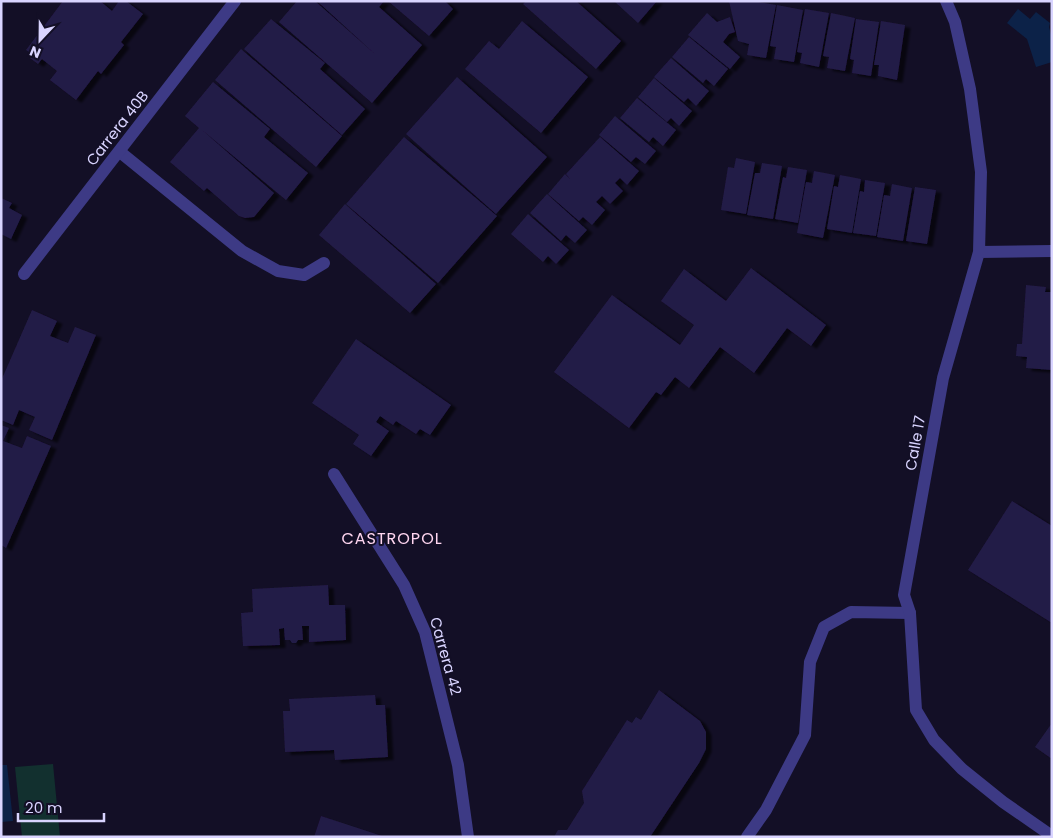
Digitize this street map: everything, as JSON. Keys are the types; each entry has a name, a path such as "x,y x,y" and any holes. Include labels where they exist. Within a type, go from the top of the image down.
{"street":[{"name":"Carrera 40B","path":"24,274 235,1"},
{"name":"Calle 17","path":"946,1 955,22 970,89 981,172 979,252 943,378 904,595 910,613 916,710 934,740 962,769 1003,802 1052,836"},
{"path":"120,152 242,251 278,271 304,275 324,263"},
{"path":"979,252 1052,251"},
{"name":"Carrera 42","path":"334,474 404,586 425,632 458,765 468,837"},
{"path":"747,837 766,810 805,735 810,662 824,627 851,612 910,613"}],"green space":[{"path":"53,764 60,837 22,837 15,767"}],"water":[{"path":"1018,9 1030,19 1036,12 1050,23 1052,62 1036,67 1027,39 1007,23"},
{"path":"1,765 7,765 13,821 1,822"}],"building":[{"path":"63,1 100,1 112,11 119,1 126,1 143,14 121,42 124,45 101,74 98,71 76,100 50,80 57,71 42,59 38,64 30,58 33,55 26,50"},
{"path":"297,1 315,1 376,55 317,1 384,1 379,7 422,45 372,103 279,22"},
{"path":"388,1 445,1 453,9 429,36"},
{"path":"526,1 576,1 621,41 596,69 523,4"},
{"path":"614,1 657,1 638,23"},
{"path":"729,1 753,1 776,5 766,58 747,55 749,44 738,41"},
{"path":"777,5 803,10 794,62 774,59 776,47 770,46"},
{"path":"805,9 829,13 819,67 800,63 802,53 797,52"},
{"path":"707,13 717,22 730,17 735,32 729,34 723,42 740,57 730,69 688,35"},
{"path":"831,13 855,18 845,71 827,68 829,57 823,56"},
{"path":"271,19 325,63 320,69 365,109 342,135 244,49"},
{"path":"856,19 879,22 871,76 852,73 854,60 850,59"},
{"path":"522,21 588,77 541,133 465,69 489,41 499,49"},
{"path":"881,21 905,25 897,80 878,76 879,65 874,65"},
{"path":"689,37 728,69 714,86 706,79 703,83 672,57"},
{"path":"241,49 342,136 316,167 215,80"},
{"path":"671,58 709,91 696,106 688,98 684,102 654,77"},
{"path":"457,77 547,157 496,214 406,134"},
{"path":"654,78 692,111 679,126 671,118 667,122 638,97"},
{"path":"213,82 270,129 264,137 308,173 286,200 201,129 274,193 254,217 245,218 239,216 207,188 204,191 170,162 199,128 185,116"},
{"path":"637,98 676,130 663,146 653,137 649,142 620,118"},
{"path":"615,116 656,151 645,164 636,157 631,162 599,135"},
{"path":"404,137 497,216 438,283 346,204"},
{"path":"600,137 639,171 627,185 620,178 615,183 623,191 610,204 602,196 596,202 605,210 592,225 583,217 579,221 548,194 565,174 570,179 566,174"},
{"path":"736,158 755,162 746,214 721,210 728,167 734,168"},
{"path":"762,163 782,166 773,219 747,215 755,173 760,173"},
{"path":"788,167 807,170 798,223 775,219 783,177 786,178"},
{"path":"814,171 835,175 823,238 797,233 806,182 812,183"},
{"path":"840,175 861,179 852,233 827,229 834,186 838,187"},
{"path":"865,180 885,183 876,236 853,233 860,191 864,192"},
{"path":"892,184 912,188 903,241 877,237 884,195 890,196"},
{"path":"915,187 936,190 927,244 906,241"},
{"path":"547,194 587,230 575,243 566,235 561,241 530,213"},
{"path":"1,198 12,203 9,208 22,215 11,239 1,234"},
{"path":"345,204 436,284 410,313 319,235"},
{"path":"528,214 569,250 556,264 548,256 543,262 511,234"},
{"path":"751,268 826,325 811,346 787,328 754,373 720,347 689,388 675,377 661,395 656,392 629,428 554,372 612,295 680,345 694,325 661,301 684,269 726,301"},
{"path":"1026,285 1046,287 1045,292 1052,292 1052,370 1026,368 1027,357 1016,356 1017,344 1022,344"},
{"path":"32,310 57,321 50,336 68,343 75,327 96,335 52,440 29,430 35,417 19,410 13,425 1,420 1,381"},
{"path":"356,339 451,405 430,435 420,429 416,434 396,421 393,425 380,416 376,422 389,431 371,456 353,444 359,435 312,403"},
{"path":"1,425 9,428 3,441 22,448 27,436 51,446 6,548 1,545"},
{"path":"1012,501 1052,526 1052,623 968,570"},
{"path":"328,585 329,605 345,605 346,640 309,642 309,626 302,626 303,640 298,640 296,643 285,640 284,628 279,629 280,645 243,646 241,613 253,612 252,589"},
{"path":"659,690 700,721 706,732 706,749 699,763 650,837 554,837 558,830 567,830 584,803 582,791 627,720 632,723 636,717 641,720"},
{"path":"375,695 376,705 385,705 388,757 335,760 334,750 285,752 283,711 290,711 289,699"},
{"path":"1052,723 1052,759 1035,747"},
{"path":"321,816 382,836 382,837 314,837"}],"district":[{"name":"CASTROPOL","path":"392,538"}]}
